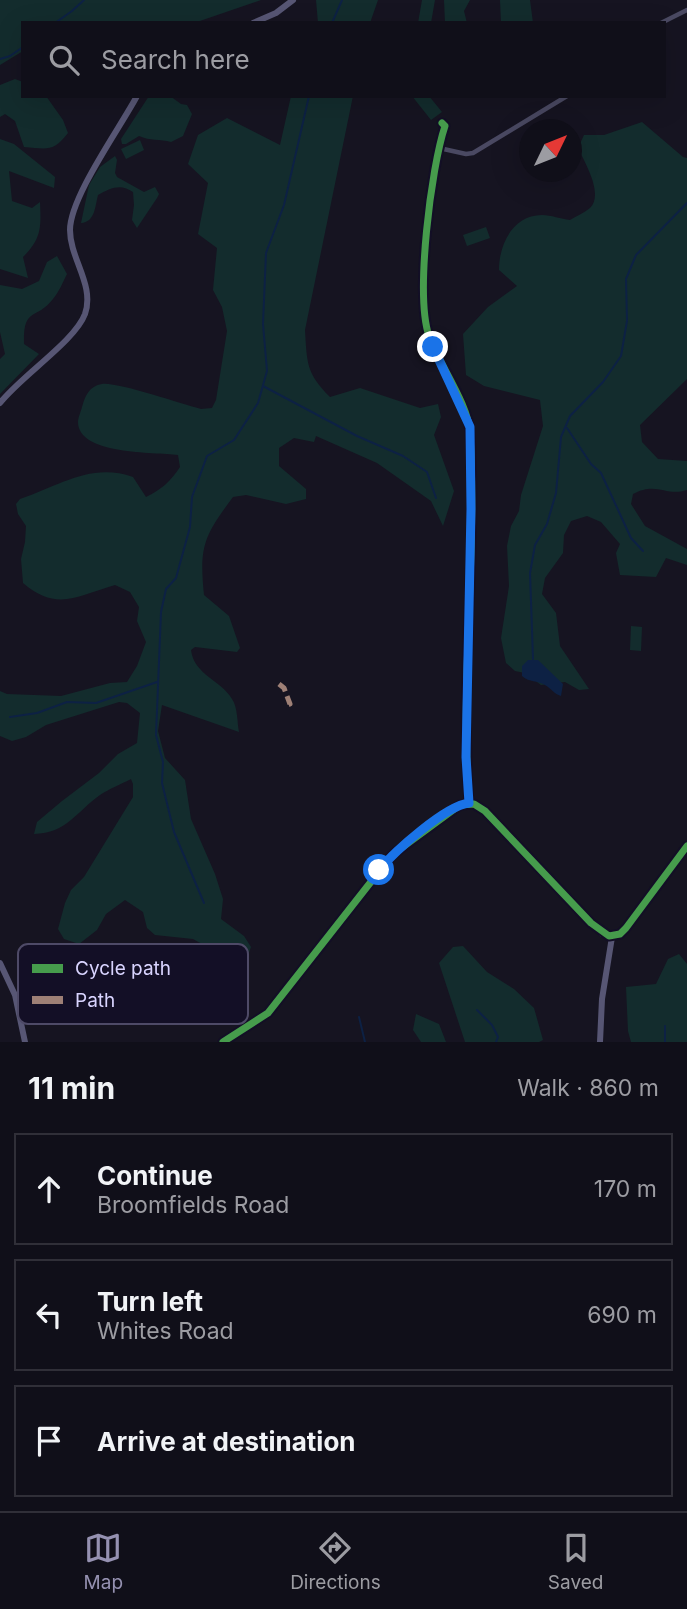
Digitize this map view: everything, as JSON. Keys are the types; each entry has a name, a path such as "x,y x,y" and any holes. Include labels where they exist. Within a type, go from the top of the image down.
{"street":[{"path":"258,21 276,13 293,0"},
{"path":"665,21 687,10"},
{"path":"0,403 20,380 68,338 83,318 87,297 84,278 71,242 72,214 80,195 136,98"},
{"path":"439,148 473,153 564,98"},
{"path":"442,123 445,126 439,148 427,240 424,298 430,339 470,427 466,757 469,803"},
{"path":"223,1042 252,1026 268,1013 392,855 460,805 469,803 485,811 591,923 603,934 612,937"},
{"path":"600,1042 601,999 612,937 626,928 687,846"},
{"path":"0,963 15,995 18,1009"}],"green space":[{"path":"0,0 261,0 200,21 21,21 21,52 0,65"},
{"path":"316,0 378,0 371,21 318,21"},
{"path":"422,0 435,0 431,21 418,21"},
{"path":"444,0 470,0 464,11 466,21 445,21"},
{"path":"500,0 530,0 533,21 501,21"},
{"path":"15,79 21,81 21,98 47,98 63,120 68,133 49,148 24,147 15,121 5,114 0,117 0,85"},
{"path":"148,98 173,98 187,105 192,114 183,136 171,142 139,136 122,144 121,139"},
{"path":"291,98 353,98 305,330 309,367 316,381 330,397 360,388 420,408 438,404 441,417 434,435 454,491 443,526 431,501 377,463 316,436 314,442 294,438 279,448 279,466 306,489 306,499 286,504 246,495 233,497 210,532 202,564 204,595 229,616 240,648 237,652 195,647 191,650 197,666 232,699 239,732 162,705 158,731 165,758 185,780 191,819 223,899 221,919 244,936 251,947 248,955 248,944 202,944 193,939 155,935 147,928 143,912 125,900 106,914 97,930 79,944 64,939 58,929 65,903 133,797 131,779 100,795 55,830 34,834 37,822 99,773 118,754 137,743 140,713 127,703 119,702 46,725 26,737 12,741 0,736 0,691 7,694 61,696 110,683 127,682 137,666 146,642 137,621 139,607 130,592 115,585 78,597 57,599 35,592 23,583 21,559 26,526 18,514 16,504 20,499 89,474 118,473 133,477 146,497 173,477 180,467 178,455 103,446 90,441 81,433 79,417 88,392 102,384 135,390 201,409 212,408 216,400 227,331 222,307 213,290 217,248 198,234 208,183 188,164 198,135 227,118 280,145"},
{"path":"414,98 431,98 442,112 431,120"},
{"path":"642,122 687,158 687,379 640,425 642,442 658,459 687,461 687,490 641,490 633,494 631,504 645,526 687,549 687,565 666,558 656,577 620,575 616,553 620,544 601,522 587,516 571,521 564,535 563,553 545,578 542,594 556,613 560,646 589,689 579,690 565,682 541,685 506,663 501,638 509,586 507,546 543,426 540,400 484,386 466,375 463,334 488,307 517,286 499,270 505,241 516,226 532,216 570,220 590,208 595,195 592,178 582,157 582,139 584,135 604,135"},
{"path":"0,139 14,144 55,177 54,188 9,171 12,201 32,208 40,202 39,232 34,244 23,257 28,278 0,269"},
{"path":"140,140 144,150 126,159 121,149"},
{"path":"115,156 117,177 144,192 155,187 159,194 137,228 132,220 133,192 120,187 98,195 92,217 81,223 89,185 100,167"},
{"path":"486,227 490,238 467,246 463,235"},
{"path":"57,256 67,274 47,306 28,319 24,332 24,344 39,354 0,394 0,359 5,354 0,332 0,285 22,289 39,281 47,262"},
{"path":"631,626 642,627 641,651 630,650"},
{"path":"463,946 487,972 514,989 534,1008 543,1040 465,1042 439,963 453,947"},
{"path":"679,954 687,964 687,1042 631,1042 626,987 656,984 668,959"},
{"path":"416,1014 439,1024 446,1042 421,1042 413,1030"}],"water":[{"path":"528,660 538,660 563,684 561,696 542,683 522,676 522,666"}],"waterway":[{"path":"58,21 84,0"},
{"path":"333,21 342,0"},
{"path":"0,59 21,48"},
{"path":"204,903 174,832 162,783 163,762 156,735 161,612 166,589 176,578 190,527 192,497 207,456 234,440 258,403 267,371 263,324 266,253 284,205 309,98"},
{"path":"533,659 530,573 535,545 547,524 556,493 561,437 570,416 603,382 621,356 627,321 626,279 636,255 687,203"},
{"path":"263,386 357,436 403,456 427,472 436,498"},
{"path":"567,428 591,464 601,473 631,538 643,551"},
{"path":"10,717 37,713 67,702 96,703 157,682"},
{"path":"477,1010 492,1025 498,1037 496,1042"},
{"path":"359,1017 365,1042"},
{"path":"665,1026 665,1042"}],"marked path":[{"path":"279,684 284,688 290,704 285,706"}],"cycle path":[{"path":"442,123 445,126 426,231 424,292 429,336 465,410 470,433 472,525 466,711 469,803"},
{"path":"223,1042 268,1013 392,855 460,805 474,804 485,811 591,923 609,936 620,934 626,928 687,846"}],"route":[{"path":"379,870 408,841 456,807 469,803 466,757 470,427 433,347"}]}
